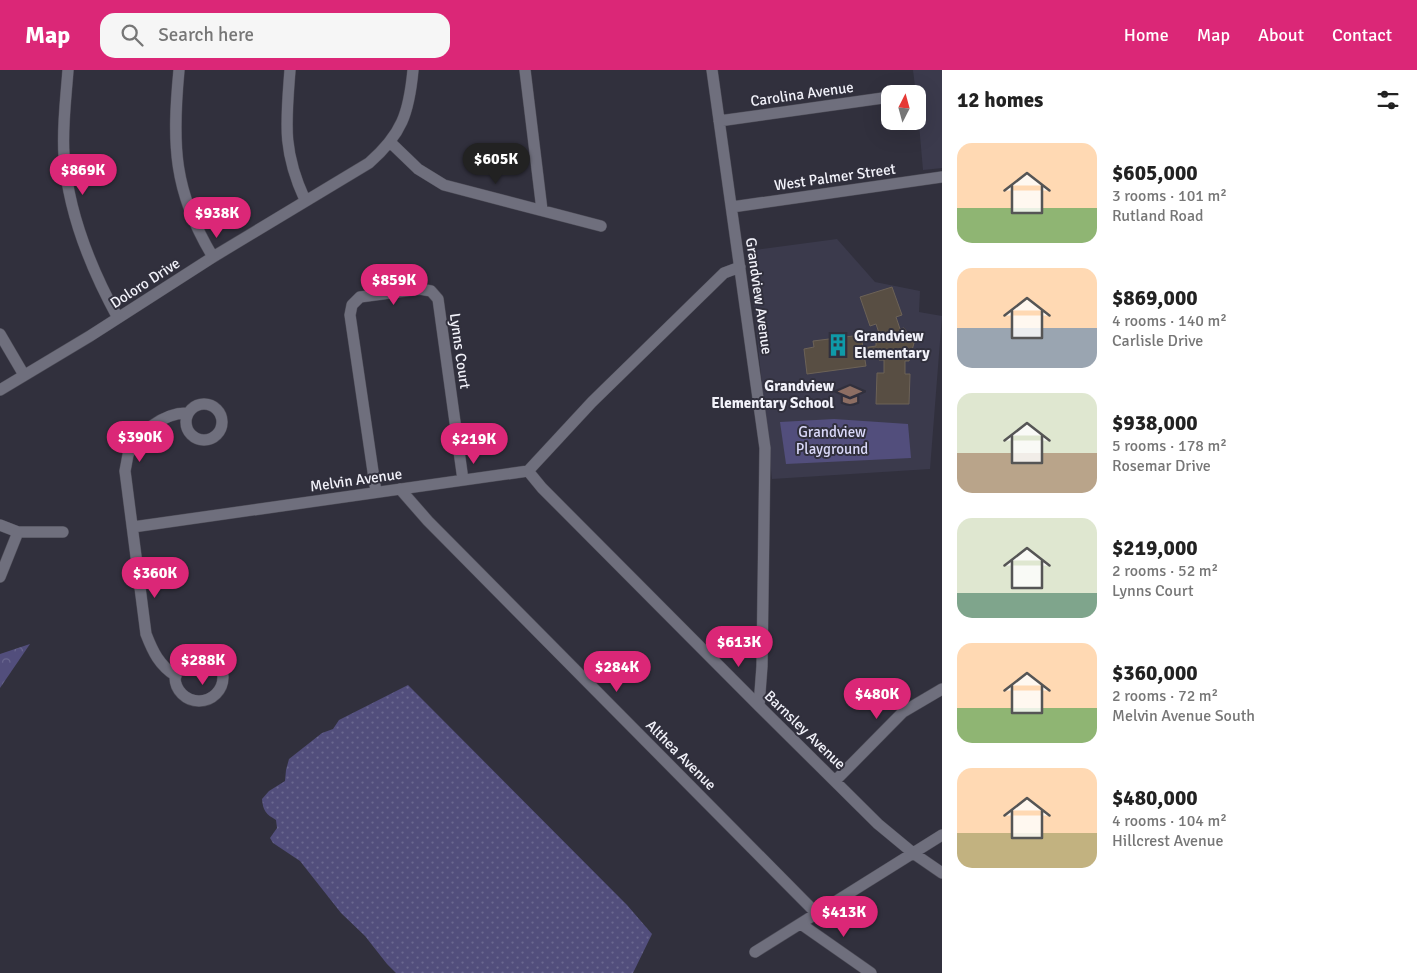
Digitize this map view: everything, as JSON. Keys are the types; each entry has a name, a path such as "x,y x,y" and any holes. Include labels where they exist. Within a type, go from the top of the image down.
{"street":[{"path":"68,70 64,154 71,202 78,229 94,269 118,318"},
{"path":"179,70 174,126 177,166 187,205 213,257"},
{"path":"290,70 286,137 292,169 305,200"},
{"name":"Doloro Drive","path":"0,390 305,200 363,167 380,154 401,125 407,112 413,70"},
{"path":"525,70 542,210"},
{"name":"Grandview Avenue","path":"712,70 765,448 762,666 759,706"},
{"name":"Carolina Avenue","path":"719,121 881,98"},
{"path":"390,142 418,169 444,185 601,226"},
{"name":"West Palmer Street","path":"732,207 942,177"},
{"path":"528,471 592,402 724,273 740,267"},
{"name":"Lynns Court","path":"376,492 350,315 352,305 360,297 426,289 436,294 463,480"},
{"path":"0,334 24,375"},
{"path":"176,676 180,663 186,657 200,653 208,654 215,659 223,673 222,684 212,697 204,700 188,698 182,694 178,687 176,676 160,664 152,650 146,634 125,471 128,454 137,440 148,429 172,414 188,413"},
{"name":"Melvin Avenue","path":"133,527 528,471"},
{"name":"Barnsley Avenue","path":"528,471 542,488 878,824 913,853 942,873"},
{"name":"Althea Avenue","path":"400,489 428,521 816,914"},
{"path":"0,525 18,532 63,532"},
{"path":"0,577 18,532"},
{"path":"835,781 903,712 942,689"},
{"path":"756,952 942,835"},
{"path":"801,924 871,973"}],"shaded area":[{"path":"913,70 942,70 942,168 923,170 919,130 926,130 926,85 915,85"},
{"name":"Grandview Elementary School","path":"837,239 875,282 920,291 919,312 942,316 930,469 772,479 748,251"}],"green space":[{"name":"Grandview Playground","path":"834,419 908,424 911,458 786,464 780,422"},
{"path":"30,644 0,688 0,654"},
{"path":"408,685 627,905 652,934 633,973 396,973 365,936 341,913 300,861 273,843 270,838 277,828 276,820 266,812 262,799 269,791 285,781 289,759 322,733 333,729 339,720"}],"building":[{"name":"Grandview Elementary","path":"892,287 902,315 896,317 900,329 904,328 914,343 909,361 905,361 905,374 910,374 909,404 876,404 877,373 884,373 884,360 879,360 877,352 864,354 866,366 807,374 804,349 814,347 813,341 861,335 863,348 876,346 876,337 880,336 876,324 870,326 860,297"}],"place":[{"name":"Grandview Elementary","path":"838,345"},
{"name":"Grandview Elementary School","path":"850,395"}]}
